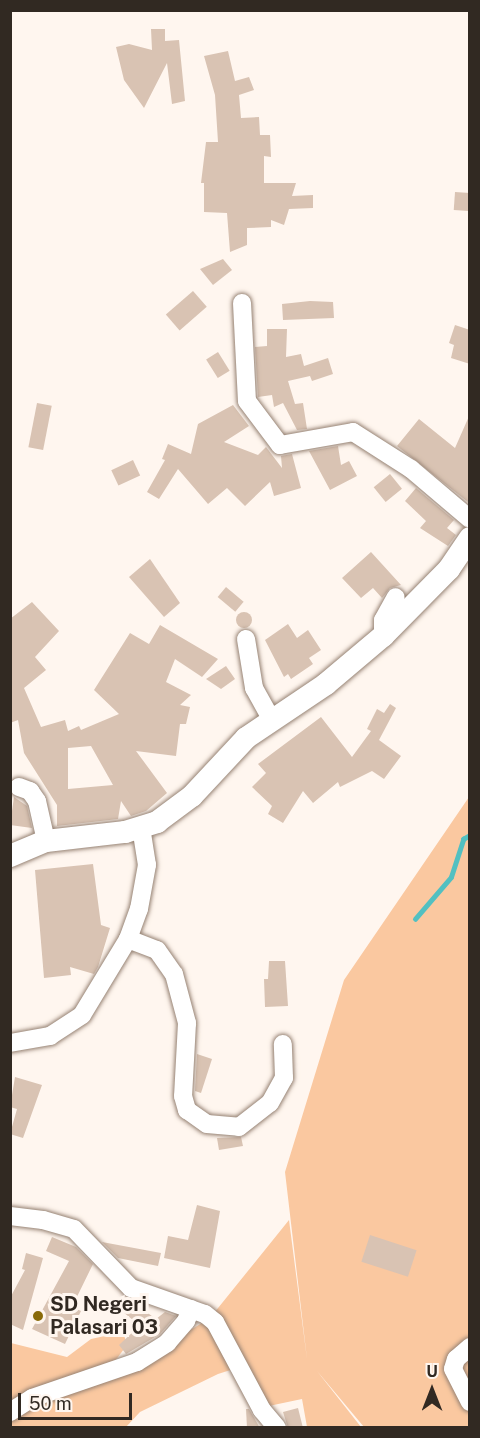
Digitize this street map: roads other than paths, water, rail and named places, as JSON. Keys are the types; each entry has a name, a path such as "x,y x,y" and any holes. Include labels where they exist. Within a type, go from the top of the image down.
{"main road":[{"path":"10,856 46,841 141,827 158,822 192,796 222,761 271,718 326,684 383,636 449,569 470,538"}],"street":[{"path":"242,303 247,401 280,445 353,432 411,469 470,519"},
{"path":"383,636 383,620 396,597"},
{"path":"246,639 254,688 271,718"},
{"path":"19,788 30,792 37,801 46,841"},
{"path":"10,1043 50,1036 82,1015 128,939 139,909 147,865 141,827"},
{"path":"128,939 157,950 174,974 187,1023 183,1096 187,1110 207,1124 239,1127 270,1103 284,1078 283,1044"},
{"path":"10,1216 36,1218 74,1229 123,1283 191,1309 215,1322 262,1410 277,1428"},
{"path":"10,1412 32,1398 137,1362 167,1343 186,1321 191,1309"},
{"path":"470,1347 456,1359 453,1369 470,1402"}],"waterway":[{"path":"415,919 451,877 463,839 470,835"}],"place":[{"name":"SD Negeri Palasari 03","path":"38,1316"}]}
